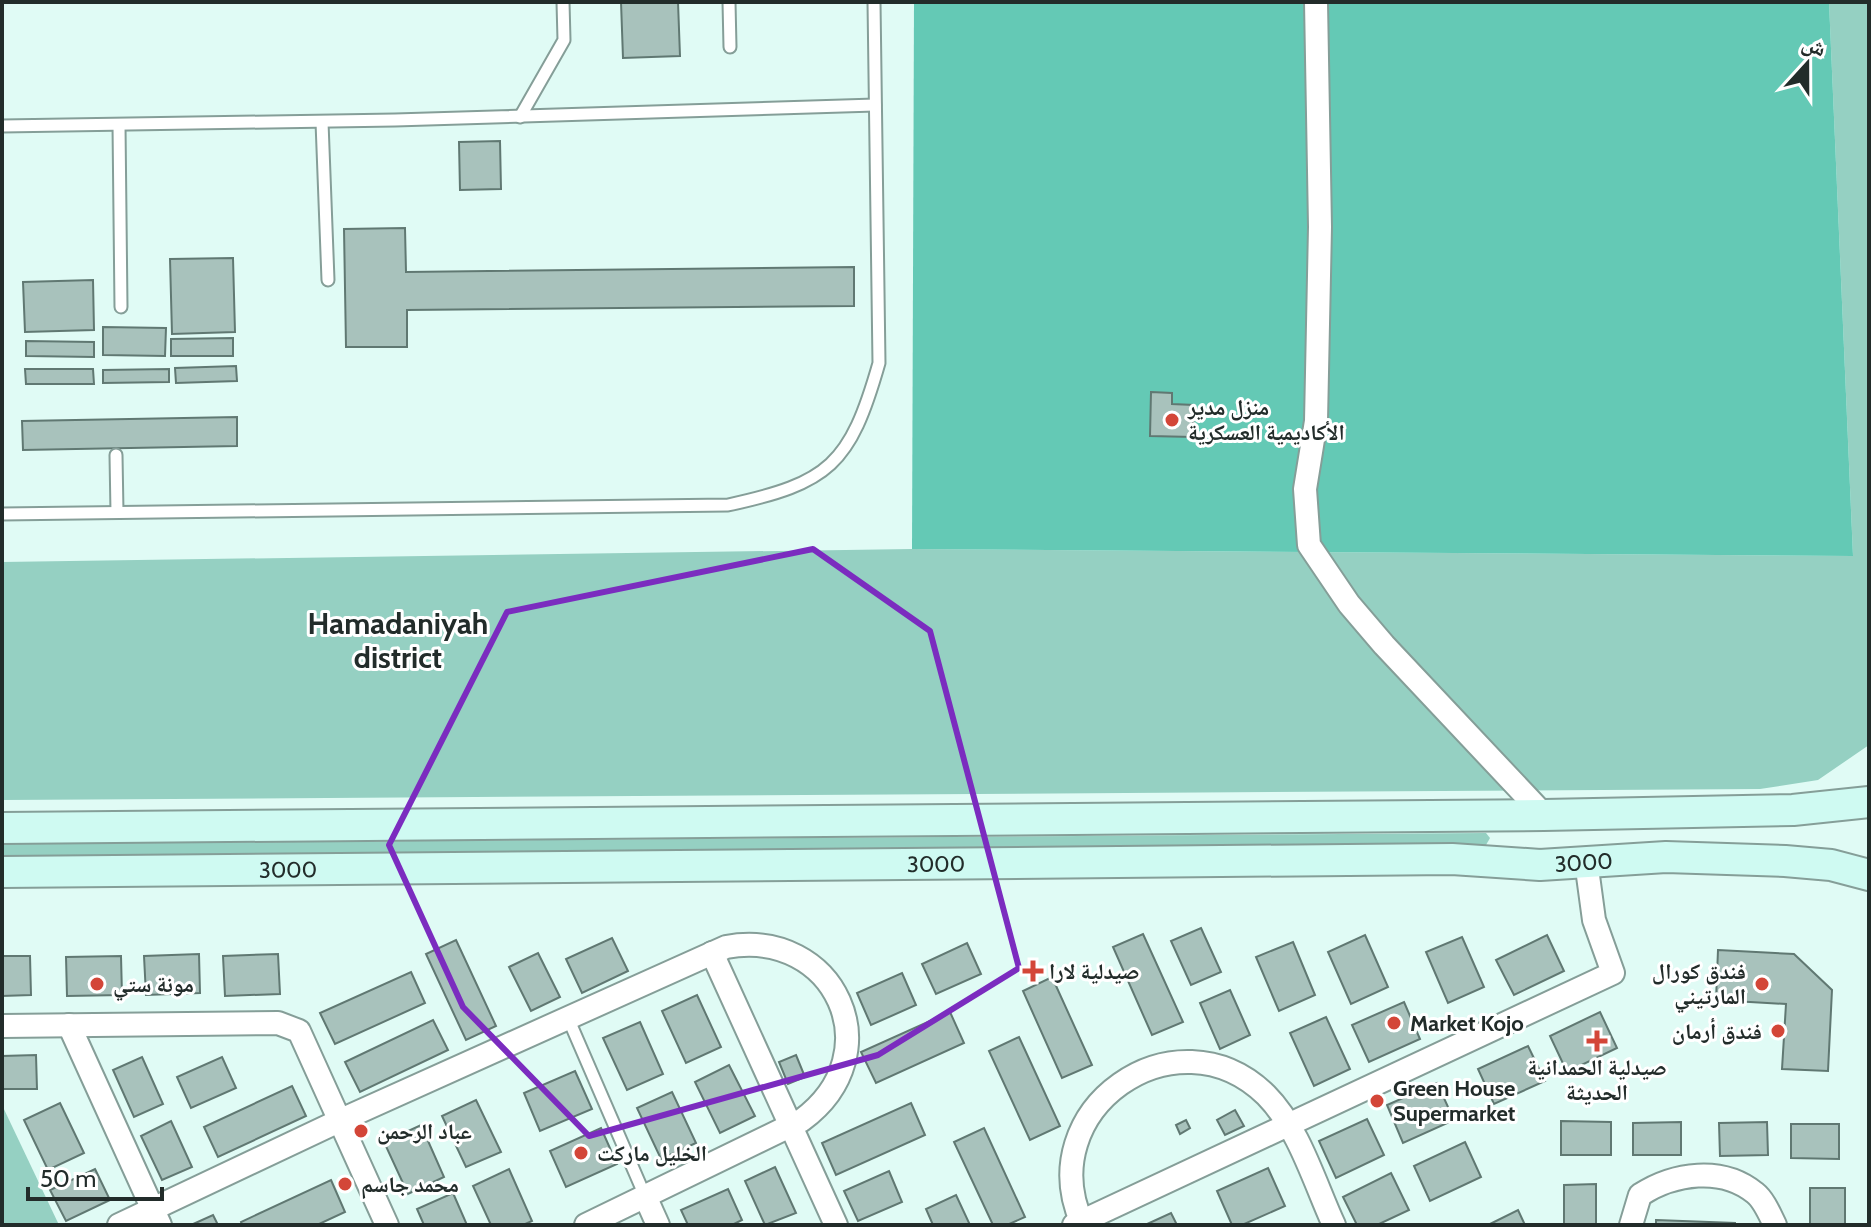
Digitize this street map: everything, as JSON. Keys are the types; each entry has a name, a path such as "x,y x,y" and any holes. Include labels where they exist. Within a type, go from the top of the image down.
{"street":[{"path":"1316,2 1320,227 1316,421 1305,489 1309,545 1349,604 1384,645 1544,815"},
{"name":"3000","path":"2,828 1544,815 1793,810 1869,802"},
{"name":"3000","path":"2,872 1437,859 1540,865 1666,857 1831,865 1869,875"},
{"path":"1334,1225 1288,1125 1267,1096 1223,1068 1179,1063 1137,1073 1096,1105 1079,1136 1072,1162 1072,1188 1079,1224 1288,1125 1613,973 1594,920 1586,861"},
{"path":"119,1225 157,1217 341,1120 712,953 741,944 786,950 812,965 840,1001 847,1030 841,1075 815,1111 789,1127 586,1225"},
{"path":"712,953 836,1225"},
{"path":"2,1026 278,1023 299,1031 387,1225"},
{"path":"69,1025 157,1217"},
{"path":"1631,1225 1640,1195 1663,1180 1694,1176 1728,1177 1758,1195 1775,1225"},
{"path":"645,1196 658,1225"}],"lane":[{"path":"520,117 564,40 563,2"},
{"path":"729,2 730,47"},
{"path":"2,514 728,505 784,493 823,473 849,442 868,403 879,363 874,2"},
{"path":"2,126 322,122 875,105"},
{"path":"322,122 328,280"},
{"path":"119,125 121,307"},
{"path":"116,455 117,512"},
{"path":"568,1018 645,1196"}],"highlighted area":[{"path":"813,549 930,631 1019,968 878,1055 589,1136 463,1007 389,845 507,612"}],"green space":[{"path":"914,2 1829,2 1853,556 912,549"},
{"path":"1829,2 1869,2 1869,745 1818,780 1760,789 2,800 2,562 912,549 1853,556"},
{"path":"1486,833 1490,838 1486,845 2,857 2,844"},
{"path":"2,1105 59,1225 2,1225"}],"building":[{"path":"621,2 678,2 680,56 623,58"},
{"path":"500,141 501,189 460,190 459,142"},
{"path":"405,228 406,272 854,267 854,306 407,310 407,347 346,347 344,229"},
{"path":"233,258 235,332 172,334 170,259"},
{"path":"93,280 94,330 25,332 23,282"},
{"path":"103,327 166,328 165,356 103,355"},
{"path":"233,338 233,356 171,356 171,339"},
{"path":"26,341 94,342 94,357 26,356"},
{"path":"236,366 237,381 176,383 175,368"},
{"path":"25,369 93,369 94,384 26,384"},
{"path":"169,369 169,382 103,383 103,370"},
{"name":"منزل مدير الأكاديمية العسكرية","path":"1151,392 1172,393 1172,404 1194,405 1193,437 1150,436"},
{"path":"237,417 237,446 23,450 22,421"},
{"path":"1201,928 1221,972 1191,985 1171,941"},
{"path":"1143,934 1183,1022 1152,1035 1113,947"},
{"path":"1365,935 1388,987 1351,1004 1328,952"},
{"path":"1547,935 1564,971 1514,995 1496,960"},
{"path":"1462,937 1484,987 1448,1003 1426,952"},
{"path":"612,938 628,971 582,993 566,959"},
{"path":"456,940 496,1026 466,1040 426,954"},
{"path":"1293,942 1315,995 1279,1011 1256,957"},
{"path":"967,943 981,974 936,994 922,964"},
{"path":"1718,950 1794,954 1832,990 1828,1071 1782,1069 1786,1004 1716,1000"},
{"path":"538,953 560,997 531,1011 509,967"},
{"path":"199,954 200,993 146,995 144,956"},
{"path":"278,954 280,994 225,996 223,956"},
{"path":"2,956 30,956 31,995 2,996"},
{"path":"121,956 122,995 67,996 66,957"},
{"path":"411,972 425,1003 335,1044 320,1013"},
{"path":"902,973 916,1005 871,1025 857,993"},
{"path":"1052,977 1092,1065 1062,1078 1023,991"},
{"path":"1230,990 1250,1035 1220,1049 1200,1003"},
{"path":"697,995 721,1047 686,1063 662,1011"},
{"path":"1404,1002 1420,1039 1369,1062 1352,1025"},
{"path":"950,1012 964,1043 876,1083 861,1052"},
{"path":"1600,1012 1617,1048 1567,1072 1550,1036"},
{"path":"1326,1017 1350,1069 1314,1086 1290,1033"},
{"path":"433,1020 448,1050 360,1092 345,1062"},
{"path":"640,1022 663,1074 627,1090 603,1038"},
{"path":"1019,1037 1060,1126 1030,1140 989,1051"},
{"path":"1528,1046 1545,1081 1494,1104 1478,1069"},
{"path":"36,1055 37,1089 2,1089 2,1056"},
{"path":"796,1055 805,1077 788,1084 779,1062"},
{"path":"142,1057 163,1104 134,1117 113,1070"},
{"path":"222,1057 236,1088 191,1108 177,1077"},
{"path":"729,1065 755,1116 720,1133 695,1082"},
{"path":"575,1071 592,1109 540,1131 524,1093"},
{"path":"1437,1083 1454,1120 1403,1143 1387,1105"},
{"path":"292,1086 306,1116 218,1157 204,1127"},
{"path":"672,1092 696,1143 661,1159 637,1108"},
{"path":"476,1100 501,1152 466,1167 442,1116"},
{"path":"60,1103 84,1153 48,1170 24,1120"},
{"path":"911,1103 925,1135 836,1175 822,1143"},
{"path":"1235,1110 1244,1126 1225,1135 1217,1120"},
{"path":"1367,1119 1384,1155 1336,1178 1319,1141"},
{"path":"1186,1120 1190,1128 1180,1134 1176,1125"},
{"path":"171,1121 192,1167 162,1180 141,1136"},
{"path":"1561,1121 1611,1122 1611,1155 1561,1155"},
{"path":"1681,1122 1681,1155 1633,1155 1633,1123"},
{"path":"1767,1122 1768,1155 1720,1156 1719,1123"},
{"path":"1791,1124 1839,1124 1839,1159 1791,1158"},
{"path":"421,1125 444,1177 408,1194 384,1142"},
{"path":"601,1128 617,1164 566,1187 550,1151"},
{"path":"984,1128 1025,1217 1007,1225 993,1225 954,1142"},
{"path":"1465,1142 1481,1177 1430,1201 1414,1166"},
{"path":"775,1167 796,1213 765,1225 745,1181"},
{"path":"1268,1168 1285,1206 1242,1225 1232,1225 1217,1191"},
{"path":"95,1169 110,1200 66,1221 50,1190"},
{"path":"509,1169 532,1221 523,1225 491,1225 473,1186"},
{"path":"889,1171 902,1202 858,1221 844,1191"},
{"path":"1391,1173 1409,1210 1377,1225 1357,1225 1343,1197"},
{"path":"331,1180 345,1212 317,1225 242,1225 241,1222"},
{"path":"1596,1184 1596,1225 1564,1225 1564,1185"},
{"path":"1810,1188 1845,1188 1845,1225 1810,1225"},
{"path":"728,1189 742,1220 732,1225 688,1225 681,1210"},
{"path":"453,1193 467,1225 424,1225 417,1209"},
{"path":"956,1195 970,1225 933,1225 926,1209"},
{"path":"1518,1210 1525,1225 1488,1225"},
{"path":"1171,1213 1177,1225 1145,1225"},
{"path":"213,1215 218,1225 191,1225"},
{"path":"1656,1220 1735,1223 1735,1225 1656,1225"}],"place":[{"name":"منزل مدير الأكاديمية العسكرية","path":"1172,420"},
{"name":"صيدلية لارا","path":"1033,971"},
{"name":"مونة ستي","path":"97,984"},
{"name":"فندق كورال المارتيني","path":"1762,984"},
{"name":"Market Kojo","path":"1394,1023"},
{"name":"فندق أرمان","path":"1778,1031"},
{"name":"صيدلية الحمدانية الحديثة","path":"1597,1041"},
{"name":"Green House Supermarket","path":"1377,1101"},
{"name":"عباد الرحمن","path":"361,1131"},
{"name":"الخليل ماركت","path":"581,1153"},
{"name":"محمد جاسم","path":"345,1184"}],"district":[{"name":"Hamadaniyah district","path":"398,641"}]}
